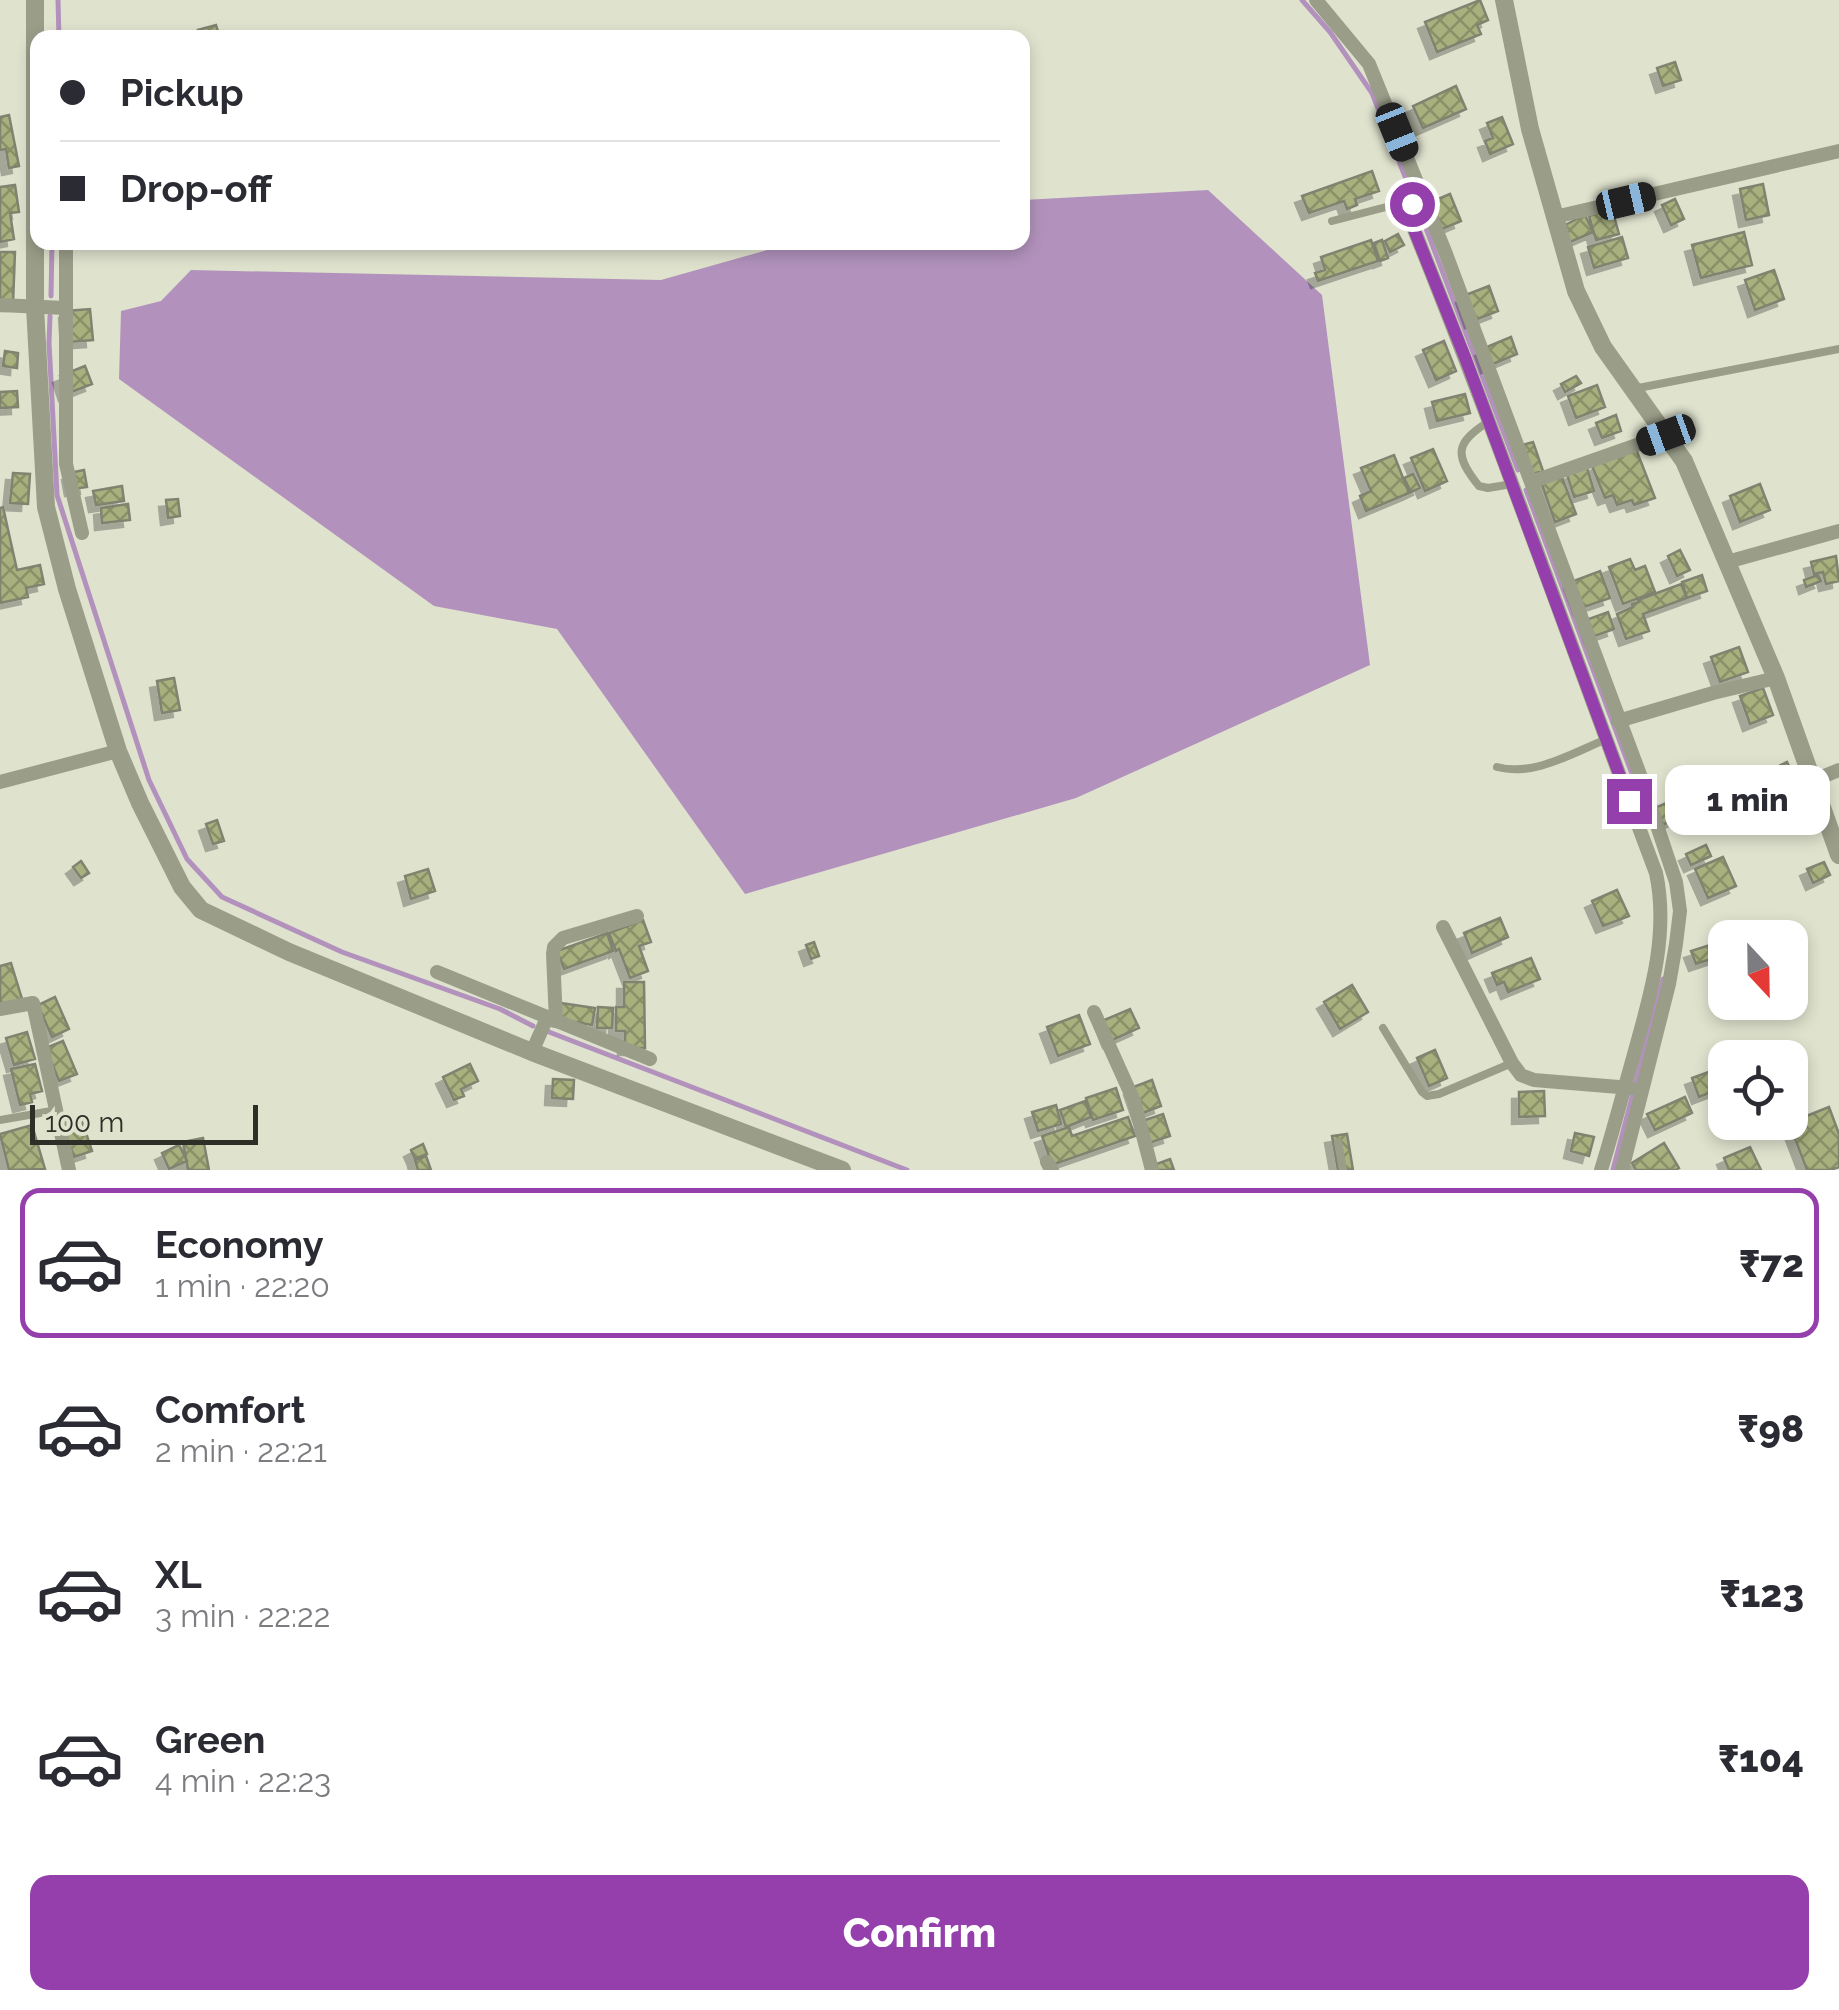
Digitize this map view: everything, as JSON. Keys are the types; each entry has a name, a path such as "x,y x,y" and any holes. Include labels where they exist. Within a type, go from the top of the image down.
{"street":[{"path":"35,0 35,30"},
{"path":"1316,0 1369,64 1446,254 1639,772 1676,882 1680,911 1669,984 1622,1170"},
{"path":"1504,0 1530,129 1576,292 1603,347 1684,460 1776,678 1839,855"},
{"path":"1555,218 1839,151"},
{"path":"1424,200 1408,207 1409,217 1607,739 1662,898 1652,987 1601,1170"},
{"path":"36,250 46,506 67,589 118,751 182,886 201,910 289,952 532,1052 842,1170"},
{"path":"66,250 66,464 82,533"},
{"path":"0,305 65,308"},
{"path":"1512,484 1666,435"},
{"path":"1727,562 1839,532"},
{"path":"1618,720 1776,678"},
{"path":"0,782 118,751"},
{"path":"1812,781 1839,770"},
{"path":"532,1052 552,1020 553,954 557,942 637,916"},
{"path":"1442,927 1521,1075 1534,1080 1642,1088"},
{"path":"437,972 650,1059"},
{"path":"0,1010 32,1004 69,1170"},
{"path":"1094,1012 1130,1091 1152,1170"}],"lane":[{"path":"1332,220 1394,205 1408,207"},
{"path":"1633,389 1839,349"},
{"path":"1489,422 1461,445 1460,454 1479,486 1512,484"},
{"path":"1497,767 1535,768 1607,739"},
{"path":"1383,1028 1427,1096 1512,1063"},
{"path":"0,1120 57,1110"},
{"path":"1338,1142 1343,1170"}],"shaded area":[{"path":"1208,190 1322,295 1370,665 1076,798 745,894 557,629 434,606 119,379 121,311 161,301 191,270 661,280 767,250 1030,250 1030,200"}],"building":[{"path":"1480,0 1488,20 1477,25 1481,34 1437,52 1425,22"},
{"path":"1675,62 1681,80 1663,86 1657,68"},
{"path":"1456,86 1466,109 1423,128 1413,106"},
{"path":"9,115 19,166 9,168 6,149 0,150 0,117"},
{"path":"1502,117 1513,144 1490,154 1485,141 1493,138 1487,123"},
{"path":"1372,171 1379,191 1355,199 1357,205 1347,209 1344,201 1309,213 1302,196"},
{"path":"1763,184 1769,215 1746,220 1740,189"},
{"path":"15,185 19,212 10,213 14,239 0,242 0,187"},
{"path":"1450,194 1461,221 1442,229 1431,202"},
{"path":"1675,199 1684,219 1671,225 1662,205"},
{"path":"1612,209 1619,234 1596,240 1589,216"},
{"path":"1585,215 1593,232 1570,242 1563,226"},
{"path":"1744,232 1752,265 1701,278 1692,245"},
{"path":"1398,234 1404,245 1390,252 1385,241"},
{"path":"1622,237 1628,258 1594,268 1588,247"},
{"path":"1371,240 1378,261 1318,281 1315,273 1325,270 1321,257"},
{"path":"1382,240 1388,258 1380,261 1374,243"},
{"path":"0,252 15,252 13,304 0,304"},
{"path":"1774,270 1784,299 1755,310 1745,280"},
{"path":"1489,286 1498,311 1472,321 1463,296"},
{"path":"90,309 93,340 68,342 66,311"},
{"path":"1511,337 1517,354 1488,366 1482,349"},
{"path":"1444,341 1456,371 1436,380 1423,350"},
{"path":"5,351 18,353 17,368 3,366"},
{"path":"85,366 92,384 66,394 60,376"},
{"path":"1576,376 1581,383 1565,392 1561,384"},
{"path":"1597,385 1605,407 1576,418 1568,396"},
{"path":"17,391 18,407 0,408 0,392"},
{"path":"1465,394 1470,413 1437,421 1432,402"},
{"path":"1616,415 1621,431 1602,438 1596,423"},
{"path":"1533,442 1543,471 1532,474 1522,445"},
{"path":"1433,449 1447,481 1425,491 1411,458"},
{"path":"1636,449 1655,498 1634,505 1632,500 1617,505 1613,495 1605,498 1592,466"},
{"path":"1394,455 1409,493 1366,511 1360,496 1371,491 1361,468"},
{"path":"1587,468 1594,491 1574,497 1567,474"},
{"path":"84,470 87,487 72,489 69,473"},
{"path":"13,473 30,474 28,504 10,503"},
{"path":"1413,474 1420,488 1411,492 1404,478"},
{"path":"1561,475 1576,514 1555,522 1541,482"},
{"path":"1760,484 1770,510 1740,522 1730,496"},
{"path":"122,486 124,501 96,505 93,491"},
{"path":"178,499 180,516 168,518 166,500"},
{"path":"128,504 130,520 102,523 101,508"},
{"path":"3,507 17,570 40,565 44,584 26,588 28,597 0,603 0,508"},
{"path":"1680,550 1690,570 1677,576 1668,556"},
{"path":"1836,556 1839,581 1826,584 1823,572 1814,574 1811,562"},
{"path":"1630,559 1635,570 1645,566 1655,592 1623,604 1609,567"},
{"path":"1600,571 1610,598 1581,608 1571,582"},
{"path":"1702,575 1707,591 1687,598 1682,582"},
{"path":"1818,575 1821,581 1806,587 1804,580"},
{"path":"1681,584 1687,598 1643,614 1649,631 1626,639 1617,614 1633,607 1638,600"},
{"path":"1608,612 1614,629 1592,637 1586,620"},
{"path":"1739,647 1748,672 1720,682 1711,657"},
{"path":"174,678 180,710 162,713 157,681"},
{"path":"1763,688 1773,715 1750,724 1740,696"},
{"path":"1787,762 1796,780 1779,788 1771,770"},
{"path":"1723,770 1732,792 1718,799 1708,776"},
{"path":"1710,784 1717,801 1662,825 1655,808"},
{"path":"217,820 224,841 213,844 206,824"},
{"path":"1706,845 1711,856 1691,865 1686,854"},
{"path":"1723,857 1736,886 1708,898 1695,869"},
{"path":"81,861 89,873 81,878 73,867"},
{"path":"1824,862 1830,875 1813,883 1807,869"},
{"path":"428,869 435,891 411,899 405,876"},
{"path":"1617,890 1629,916 1603,926 1592,901"},
{"path":"1500,918 1508,937 1472,953 1464,933"},
{"path":"643,920 651,942 639,946 648,971 630,978 609,933"},
{"path":"607,933 613,951 564,969 557,951"},
{"path":"814,942 819,956 811,959 806,945"},
{"path":"1708,946 1708,960 1696,964 1691,951"},
{"path":"1531,958 1540,979 1508,992 1504,982 1497,985 1492,973"},
{"path":"11,963 22,999 0,1006 0,966"},
{"path":"624,982 644,982 645,1048 625,1048 625,1031 616,1031 616,1007 624,1007"},
{"path":"1352,985 1368,1012 1340,1029 1324,1002"},
{"path":"55,997 69,1029 52,1037 38,1005"},
{"path":"561,1003 595,1008 592,1025 558,1019"},
{"path":"598,1007 613,1008 612,1028 597,1028"},
{"path":"1130,1009 1139,1028 1110,1041 1102,1021"},
{"path":"1079,1015 1090,1044 1058,1056 1047,1027"},
{"path":"27,1032 35,1059 14,1065 6,1038"},
{"path":"63,1041 77,1074 59,1081 46,1048"},
{"path":"1435,1050 1447,1078 1429,1086 1417,1058"},
{"path":"35,1064 42,1091 30,1094 32,1102 20,1105 11,1069"},
{"path":"470,1064 478,1081 461,1089 464,1096 454,1100 443,1077"},
{"path":"1708,1072 1708,1094 1699,1097 1692,1078"},
{"path":"553,1079 574,1080 573,1099 552,1098"},
{"path":"1152,1080 1161,1106 1140,1114 1131,1088"},
{"path":"1116,1088 1123,1110 1093,1120 1086,1098"},
{"path":"1544,1091 1545,1116 1519,1117 1519,1092"},
{"path":"1685,1097 1692,1113 1655,1130 1647,1114"},
{"path":"1085,1101 1091,1117 1066,1127 1060,1110"},
{"path":"1056,1105 1061,1124 1038,1131 1032,1112"},
{"path":"1829,1107 1839,1134 1839,1167 1807,1170 1796,1140 1808,1140 1808,1115"},
{"path":"1163,1114 1170,1136 1149,1143 1142,1121"},
{"path":"80,1115 92,1151 74,1157 61,1122"},
{"path":"1128,1117 1135,1136 1052,1165 1042,1136 1069,1127 1072,1136"},
{"path":"32,1125 45,1169 9,1170 0,1134"},
{"path":"1575,1133 1594,1137 1589,1156 1571,1151"},
{"path":"1347,1134 1353,1170 1338,1170 1332,1136"},
{"path":"203,1138 209,1170 188,1170 183,1142"},
{"path":"1664,1143 1679,1168 1636,1170 1632,1163"},
{"path":"423,1144 427,1154 415,1159 411,1150"},
{"path":"179,1145 187,1161 169,1169 162,1153"},
{"path":"1750,1147 1761,1170 1729,1170 1724,1158"},
{"path":"426,1156 431,1170 418,1170 415,1160"},
{"path":"1170,1159 1174,1170 1153,1170 1151,1166"}],"waterway":[{"path":"58,0 59,30"},
{"path":"1302,0 1330,32 1372,93 1412,194"},
{"path":"1419,210 1518,470"},
{"path":"51,296 52,250"},
{"path":"50,316 57,495 149,780 187,859 222,897 342,952 500,1009 533,1026"},
{"path":"1526,490 1638,790"},
{"path":"1613,1170 1663,979"},
{"path":"549,1032 907,1170"}],"route":[{"path":"1412,204 1407,211 1409,217 1629,801"}]}
